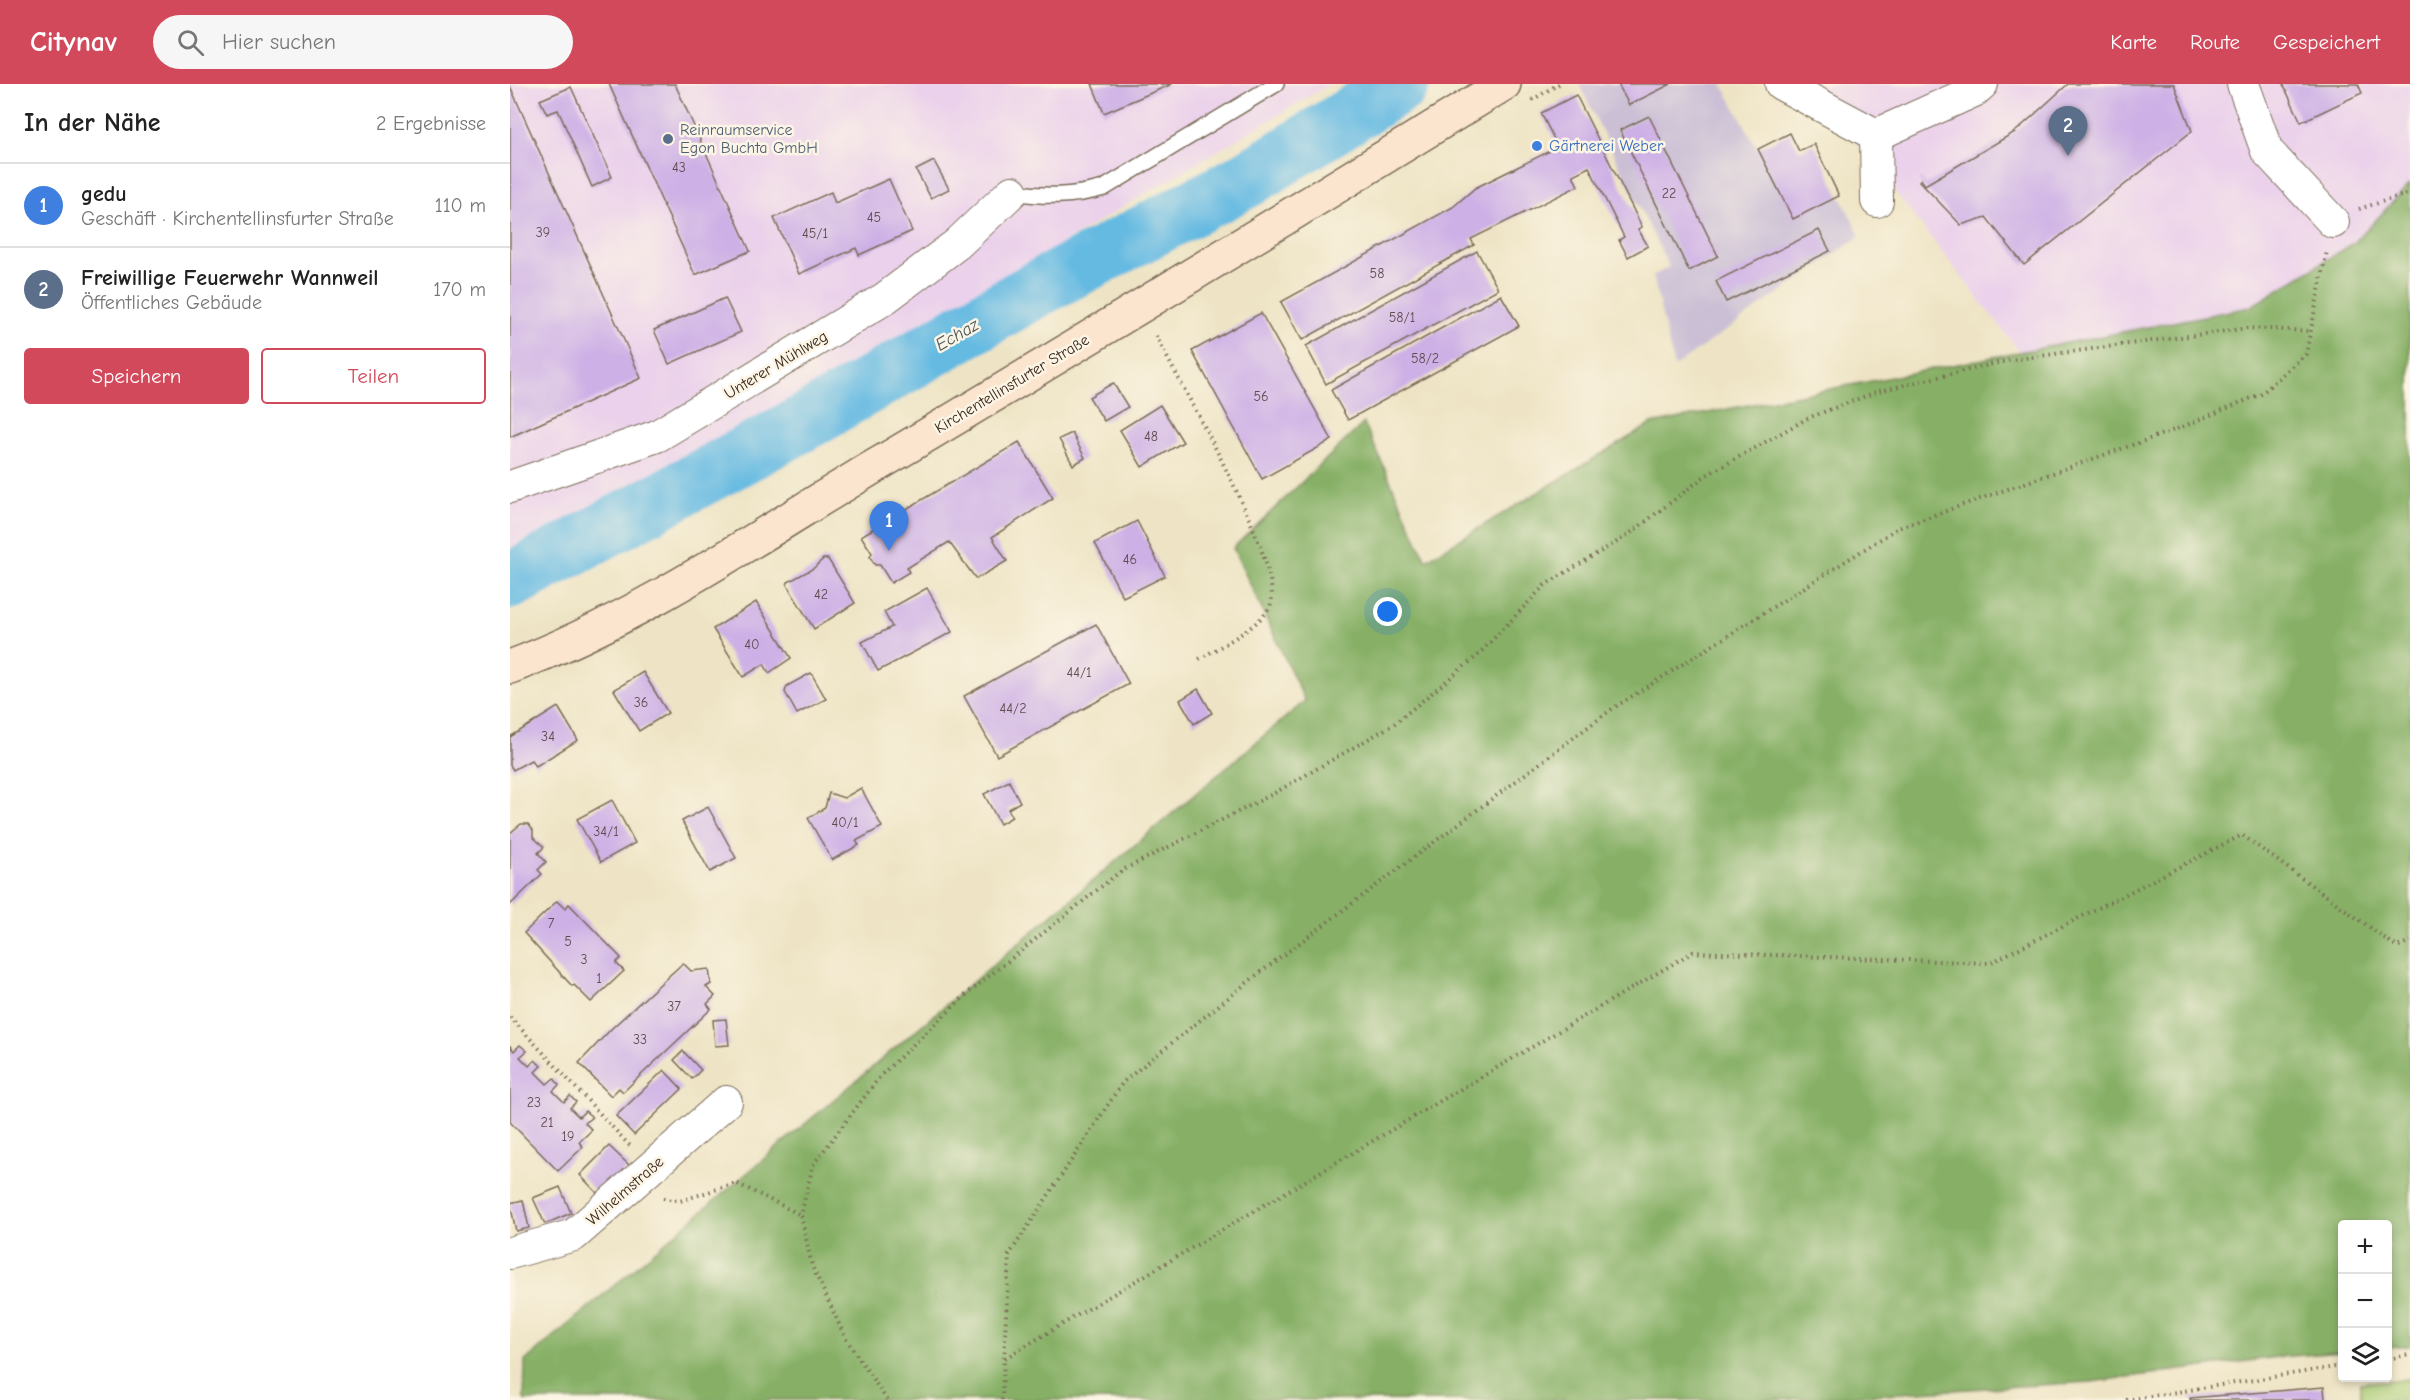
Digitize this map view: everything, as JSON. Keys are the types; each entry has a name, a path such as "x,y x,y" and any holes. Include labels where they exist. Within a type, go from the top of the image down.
{"main road":[{"name":"Kirchentellinsfurter Straße","path":"510,667 566,643 712,564 1504,84"}],"street":[{"path":"1781,84 1876,135"},
{"path":"1876,135 1974,91 1982,84"},
{"path":"2243,84 2266,151 2333,222"},
{"path":"1876,135 1877,201"},
{"name":"Unterer Mühlweg","path":"510,487 657,436 884,299 957,244 1012,192"},
{"name":"Wilhelmstraße","path":"510,1253 574,1235 726,1102"}],"lane":[{"path":"1012,192 1044,196 1075,196 1104,188 1276,84"}],"path":[{"path":"1002,1400 1009,1255 1123,1082 1258,974 1612,709 1898,528 2177,429 2261,394 2306,354 2333,222 2368,205 2410,193"},
{"path":"1140,306 1253,524 1267,562 1271,584 1271,604 1259,621 1196,661"},
{"path":"887,1400 846,1339 812,1266 801,1215 813,1165 881,1075 968,993 1121,871 1271,795 1394,724 1479,655 1545,585 1628,535 1705,476 1808,418 1890,389 2010,360 2247,328 2309,331"},
{"path":"1004,1359 1693,952 1990,963 2242,835 2397,947 2410,941"},
{"path":"510,1017 651,1169"},
{"path":"626,1190 680,1201 736,1183 801,1215"},
{"path":"2392,1358 2410,1355"},
{"path":"2126,1400 2338,1367"}],"shaded area":[{"path":"510,84 1330,84 1076,235 763,428 510,550"},
{"path":"1579,84 1722,84 1758,149 1790,133 1799,151 1814,144 1860,236 1674,367 1653,276 1669,267"},
{"path":"1811,84 2410,84 2410,184 2354,243 2250,307 2020,352"}],"green space":[{"path":"2410,184 2410,1346 2392,1348 2392,1220 2338,1220 2338,1352 2278,1357 2091,1382 1781,1400 524,1400 525,1361 1305,701 1233,548 1364,423 1426,560 1651,424 2250,307 2354,243"},
{"path":"2410,1379 2410,1400 2361,1400 2360,1383"}],"building":[{"path":"609,84 675,84 750,251 695,275"},
{"path":"1092,84 1172,84 1104,113"},
{"path":"1618,84 1671,84 1629,105"},
{"path":"2068,84 2174,84 2192,131 2024,265 1986,217 1961,225 1919,181 1921,179 1925,185 2015,132"},
{"path":"2283,84 2358,84 2362,93 2301,122"},
{"path":"510,86 641,378 510,437"},
{"path":"571,87 612,177 592,187 558,110 547,114 540,100"},
{"path":"1576,95 1642,227 1638,229 1648,246 1628,257 1619,240 1624,237 1589,167 1573,175 1578,186 1471,239 1474,245 1302,340 1281,302 1453,207 1475,188 1558,147 1541,113"},
{"path":"1649,116 1718,256 1689,271 1620,130"},
{"path":"1790,133 1799,151 1814,144 1839,196 1793,219 1758,149"},
{"path":"934,161 949,189 931,198 916,170"},
{"path":"889,179 912,231 859,255 856,248 799,274 774,218 831,192 835,203"},
{"path":"1819,230 1830,251 1726,302 1716,281"},
{"path":"1477,251 1498,289 1326,384 1306,346"},
{"path":"1501,295 1519,326 1348,420 1331,390"},
{"path":"725,298 741,332 669,364 654,330"},
{"path":"1261,313 1332,440 1262,479 1192,351"},
{"path":"1113,383 1128,407 1104,421 1089,397"},
{"path":"1160,405 1183,442 1142,467 1120,430"},
{"path":"1072,433 1085,458 1073,465 1059,439"},
{"path":"1019,442 1053,498 992,537 1007,561 976,579 949,542 907,568 909,572 891,583 880,565 875,565 870,557 872,553 861,536"},
{"path":"1137,521 1165,576 1123,597 1095,543"},
{"path":"823,559 828,559 855,603 814,629 787,585 788,582 814,568"},
{"path":"927,588 952,632 878,671 862,642 892,627 884,612"},
{"path":"756,602 791,658 769,673 764,664 743,677 713,629"},
{"path":"1096,624 1129,684 997,756 964,696"},
{"path":"643,672 668,713 639,731 614,690"},
{"path":"811,673 826,699 797,714 785,692 787,686"},
{"path":"1198,689 1212,713 1194,724 1180,700"},
{"path":"558,707 578,740 536,766 531,760 513,770 510,765 510,737"},
{"path":"1009,781 1020,802 1008,809 1012,817 1000,824 984,794"},
{"path":"861,788 882,827 856,841 859,845 832,860 808,818 825,808 829,793 844,798"},
{"path":"612,800 635,843 601,862 577,819"},
{"path":"708,807 736,858 710,872 682,821"},
{"path":"521,824 528,824 533,830 533,837 544,847 538,853 546,862 538,870 542,874 510,905 510,833"},
{"path":"557,901 565,909 569,904 621,958 616,963 624,971 591,1002 574,985 572,986 524,933"},
{"path":"683,963 691,971 709,969 711,984 706,987 715,996 707,1004 711,1009 623,1092 619,1088 611,1096 579,1063 612,1028"},
{"path":"726,1019 729,1045 715,1046 713,1020"},
{"path":"520,1045 527,1051 520,1057 529,1066 535,1060 541,1066 535,1072 547,1084 554,1078 559,1085 553,1091 564,1102 570,1096 576,1102 570,1108 579,1117 585,1111 592,1117 585,1123 592,1130 579,1142 583,1147 558,1171 510,1122 510,1046 514,1051"},
{"path":"683,1051 701,1070 692,1079 674,1060"},
{"path":"664,1070 682,1089 634,1135 616,1116"},
{"path":"609,1146 630,1166 600,1196 580,1175"},
{"path":"560,1187 571,1213 545,1224 533,1198"},
{"path":"523,1200 529,1228 516,1231 510,1203"},
{"path":"2324,1387 2325,1400 2190,1400 2190,1398"}],"waterway":[{"name":"Echaz","path":"510,581 800,425 1037,289 1246,180 1401,84"}],"place":[{"name":"Reinraumservice Egon Buchta GmbH","path":"668,139"},
{"name":"Gärtnerei Weber","path":"1537,146"},
{"name":"Freiwillige Feuerwehr Wannweil","path":"2068,156"},
{"name":"gedu","path":"889,551"}]}
